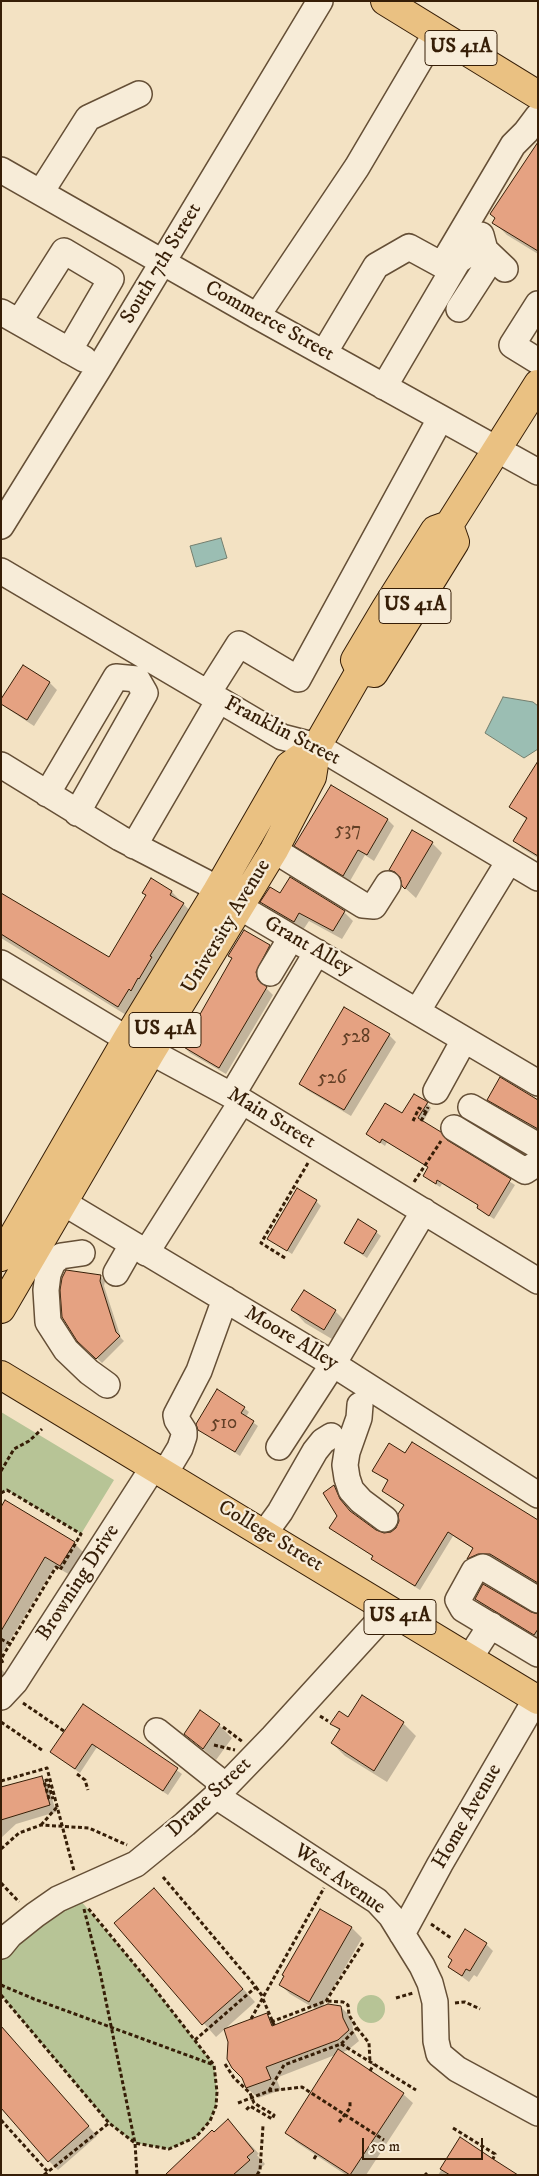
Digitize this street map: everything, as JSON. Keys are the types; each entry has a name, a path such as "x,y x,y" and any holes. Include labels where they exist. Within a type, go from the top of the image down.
{"main road":[{"name":"US 41A","path":"385,1 538,95"},
{"name":"University Avenue","path":"1,1309 152,1052 274,850 312,778 317,746 360,671 355,660 435,530 449,525 538,384"},
{"name":"University Avenue","path":"1,1258 127,1039 217,891 289,766 317,746"},
{"name":"College Street","path":"1,1374 537,1700"}],"street":[{"name":"South 7th Street","path":"1,526 163,263 320,1"},
{"path":"257,316 357,167 436,32"},
{"path":"41,192 88,118 139,94"},
{"path":"324,353 376,266 409,247 442,265 513,145 538,116"},
{"path":"494,259 480,238 481,231 486,217 538,134"},
{"name":"Commerce Street","path":"1,170 440,419 538,472"},
{"path":"69,351 111,279 64,251 10,317 69,351 99,368"},
{"path":"384,386 429,307 458,261 471,252 494,259"},
{"path":"459,309 494,259"},
{"path":"538,304 512,345 538,361"},
{"path":"134,846 240,644 298,679 440,419"},
{"name":"Franklin Street","path":"1,570 282,737 317,746 538,878"},
{"path":"137,680 149,658"},
{"path":"47,794 116,677 137,680"},
{"path":"77,813 145,693 137,680"},
{"name":"Grant Alley","path":"1,765 134,846 205,882 292,938 538,1083"},
{"path":"274,850 363,905 374,906 388,884"},
{"path":"423,1002 509,861"},
{"path":"270,973 292,938"},
{"path":"116,1273 139,1249 237,1098 317,952"},
{"name":"Main Street","path":"1,963 127,1039 237,1098 538,1281"},
{"path":"431,1102 464,1040"},
{"path":"471,1107 538,1146"},
{"path":"454,1128 525,1171 538,1163"},
{"name":"Moore Alley","path":"44,1186 64,1203 333,1364 367,1398 538,1495"},
{"path":"279,1447 333,1364 424,1212"},
{"path":"82,1253 61,1256 53,1262 48,1274 46,1290 48,1322 66,1350 107,1386"},
{"name":"Browning Drive","path":"11,1699 15,1682 118,1523 159,1470 180,1448 184,1432 176,1415 200,1371 225,1299"},
{"path":"264,1534 280,1512 315,1451 323,1441 331,1436 340,1422 367,1398"},
{"path":"367,1398 347,1452 345,1465 351,1490 361,1501 385,1519"},
{"path":"330,1481 328,1462 331,1436"},
{"path":"538,1600 483,1567 474,1571 458,1600 463,1609 538,1654"},
{"name":"Drane Street","path":"1,1946 10,1935 58,1899 136,1864 221,1791 388,1610"},
{"path":"469,1659 491,1625"},
{"name":"Home Avenue","path":"402,1934 440,1864 537,1700"},
{"name":"West Avenue","path":"157,1731 221,1791 377,1902 391,1916 422,1966 432,1988 435,2002 436,2041 439,2054 457,2069 538,2113"}],"path":[{"path":"421,1121 431,1102"},
{"path":"413,1121 419,1108 431,1102"},
{"path":"412,1187 445,1134 454,1128"},
{"path":"284,1258 261,1243 311,1158"},
{"path":"1,1470 14,1449 29,1441 42,1429"},
{"path":"1,1493 7,1490 81,1534 60,1570 56,1567 1,1659 4,1665"},
{"path":"1,1638 10,1644"},
{"path":"11,1699 38,1713 64,1730"},
{"path":"321,1717 328,1721"},
{"path":"1,1722 42,1750"},
{"path":"223,1727 243,1742"},
{"path":"214,1745 235,1750"},
{"path":"1,1781 47,1768 79,1889"},
{"path":"76,1774 85,1780 88,1790"},
{"path":"47,1780 51,1799 44,1781 47,1780"},
{"path":"41,1825 57,1806"},
{"path":"1,1849 19,1834 41,1825 90,1828 127,1845"},
{"path":"164,1877 256,1987 263,1998 273,2023 326,2001 343,2002 348,2005 349,2015 369,2042 372,2063 370,2070"},
{"path":"251,2019 325,1885"},
{"path":"1,1995 109,2123 136,2143 169,2149 196,2137 210,2121 216,2106 217,2092 214,2066 195,2040 81,1901 100,1972 136,2143 137,2175"},
{"path":"430,1923 452,1938"},
{"path":"326,2001 363,1943"},
{"path":"1,1986 214,2066"},
{"path":"195,2040 256,1987"},
{"path":"396,1998 416,1992"},
{"path":"450,2004 465,2002 480,2009"},
{"path":"270,2091 284,2066 341,2044 357,2028"},
{"path":"341,2044 416,2090"},
{"path":"225,2064 234,2078 250,2093 254,2103 274,2115 272,2119 250,2106 245,2111"},
{"path":"238,2103 270,2091 302,2087 384,2140"},
{"path":"339,2122 350,2108 350,2102"},
{"path":"1,2120 46,2174 109,2123"},
{"path":"257,2175 260,2170 263,2126"},
{"path":"453,2128 496,2154 493,2159"},
{"path":"314,2159 317,2154"}],"green space":[{"path":"1,1412 114,1480 81,1534 7,1490 1,1493"},
{"path":"81,1901 154,1988 214,2065 217,2092 216,2106 210,2121 196,2137 169,2149 135,2143 109,2123 1,1995 1,1961 41,1921"},
{"path":"371,1995 381,1999 385,2009 381,2019 371,2023 361,2019 357,2009 361,1999"}],"water":[{"path":"221,538 227,558 196,567 190,546"},
{"path":"503,697 533,702 538,706 538,749 524,758 485,733"}],"building":[{"path":"538,142 538,251 492,223 495,218 490,214"},
{"path":"23,665 50,682 27,720 1,704 1,699"},
{"path":"538,761 538,856 513,841 527,818 509,807"},
{"path":"331,785 388,819 367,855 358,850 343,876 294,846"},
{"path":"412,830 433,842 405,889 402,886 400,877 395,872 389,870"},
{"path":"290,877 345,911 333,931 299,913 294,922 260,902 270,887 280,893"},
{"path":"151,878 172,891 170,895 184,903 150,956 152,957 139,979 131,991 129,989 118,1007 1,934 1,893 109,957 146,895 142,893"},
{"path":"244,930 270,945 256,972 258,980 267,987 219,1068 182,1046 232,958 228,956"},
{"path":"344,1007 390,1034 344,1110 299,1084"},
{"path":"500,1077 538,1100 538,1129 487,1100"},
{"path":"414,1094 428,1102 418,1118 441,1132 447,1140 511,1179 489,1216 477,1208 478,1205 437,1180 436,1184 423,1176 428,1167 382,1139 380,1143 366,1134 385,1103 402,1113"},
{"path":"297,1188 317,1200 287,1251 267,1239"},
{"path":"358,1219 377,1231 363,1254 344,1243"},
{"path":"66,1270 101,1275 100,1281 116,1332 120,1336 96,1359 77,1341 62,1317 60,1290 62,1278"},
{"path":"304,1290 336,1310 324,1330 291,1310"},
{"path":"217,1389 245,1407 241,1413 254,1421 235,1452 198,1430 196,1424"},
{"path":"412,1442 538,1520 538,1583 490,1554 478,1554 467,1559 473,1548 448,1532 415,1586 371,1559 373,1556 329,1528 337,1516 323,1493 334,1485 340,1499 350,1511 376,1530 384,1533 391,1532 396,1528 399,1521 398,1514 404,1505 382,1491 388,1480 372,1471 389,1443 405,1453"},
{"path":"5,1500 75,1542 60,1566 45,1557 1,1631 1,1507"},
{"path":"483,1584 531,1612 538,1614 538,1629 534,1635 475,1599"},
{"path":"362,1695 404,1722 374,1771 331,1743 340,1729 330,1724 339,1711 348,1717"},
{"path":"83,1704 178,1768 163,1791 92,1744 75,1769 50,1752"},
{"path":"200,1710 220,1724 203,1749 184,1734"},
{"path":"42,1776 50,1805 1,1820 1,1787"},
{"path":"154,1888 243,1989 202,2025 114,1923"},
{"path":"320,1909 352,1927 309,2002 279,1985 284,1976 282,1975"},
{"path":"465,1929 487,1943 470,1971 466,1969 462,1976 448,1967 452,1960 448,1957"},
{"path":"328,2004 341,2006 343,2018 349,2030 338,2040 266,2067 271,2079 246,2088 242,2078 232,2068 227,2059 228,2042 224,2029 267,2013 272,2026"},
{"path":"1,2026 89,2126 48,2162 1,2108"},
{"path":"338,2049 404,2093 350,2175 285,2133"},
{"path":"228,2119 254,2151 247,2157 250,2160 233,2175 165,2175 212,2130 214,2132"},
{"path":"460,2137 518,2175 450,2175 440,2169"}]}
